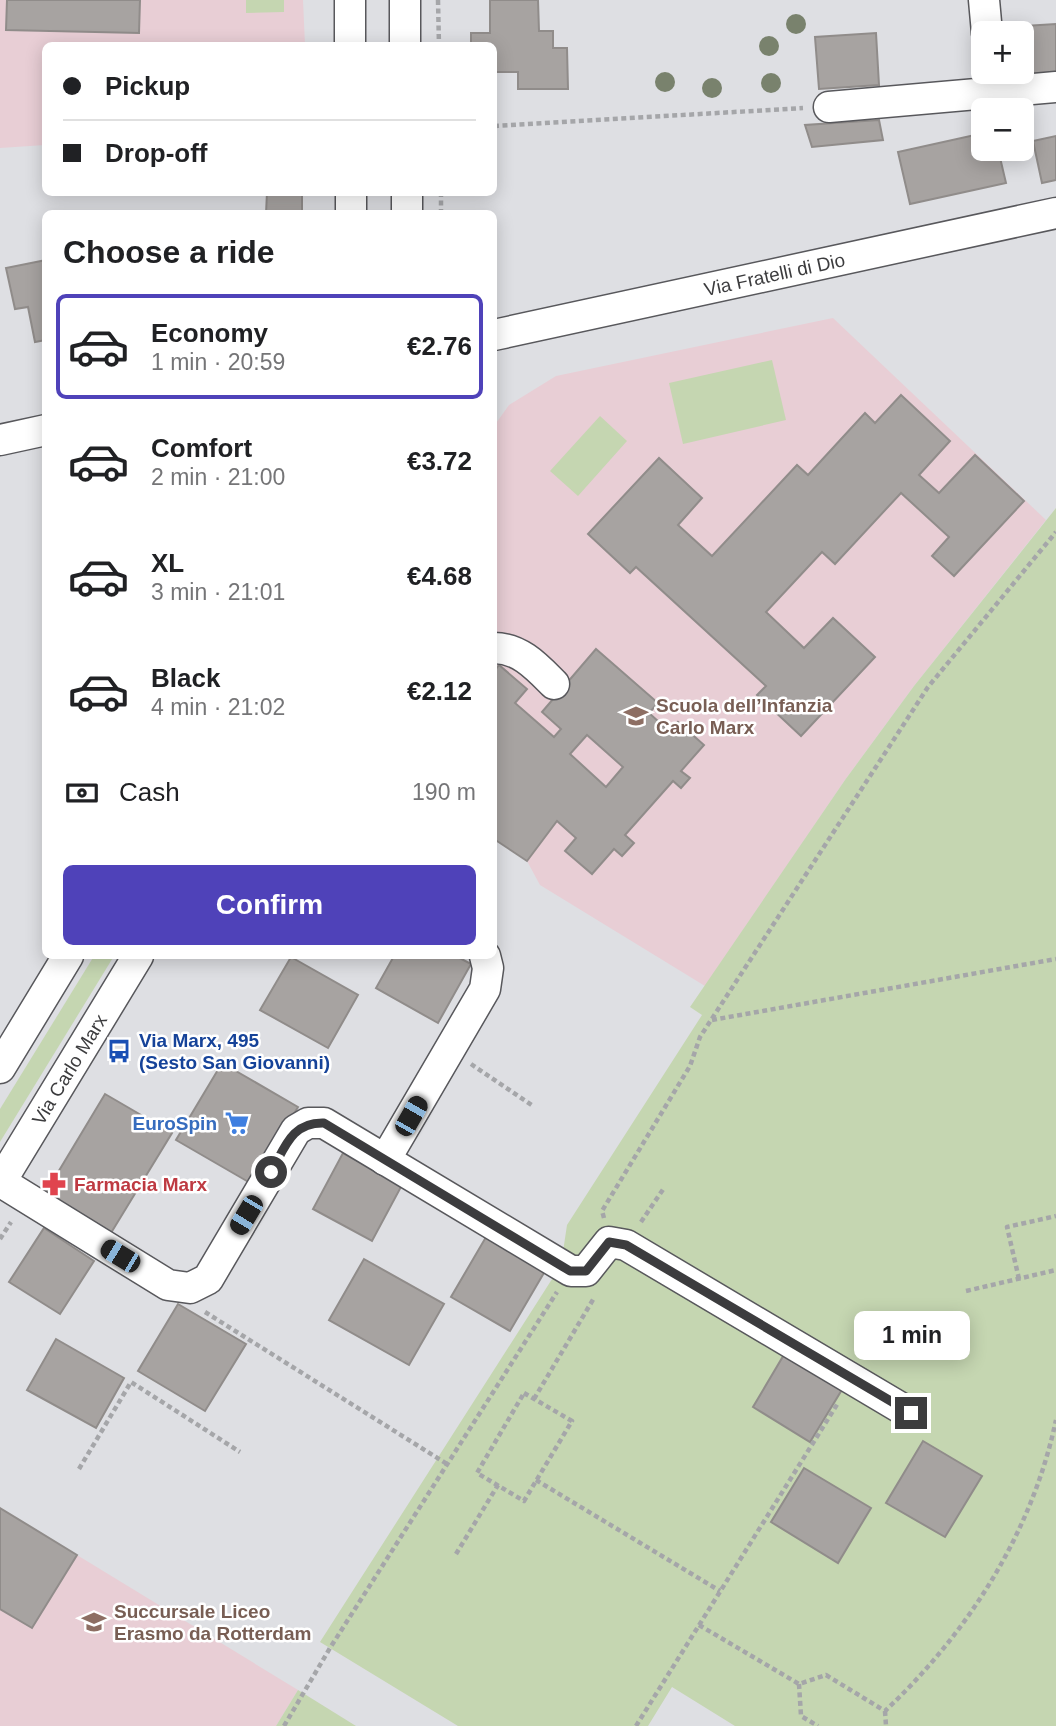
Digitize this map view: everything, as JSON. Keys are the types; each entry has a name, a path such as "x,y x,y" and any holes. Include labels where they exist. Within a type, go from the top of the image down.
{"street":[{"path":"350,0 350,42"},
{"path":"405,0 405,42"},
{"path":"984,0 986,21"},
{"path":"829,107 985,84"},
{"path":"1008,84 1056,87"},
{"name":"Via Fratelli di Dio","path":"497,334 1056,214"},
{"path":"497,349 515,339 574,318"},
{"path":"0,440 42,431"},
{"path":"497,648 504,648 528,658 554,684"},
{"path":"0,1068 66,959"},
{"name":"Via Carlo Marx","path":"0,1183 136,959"},
{"path":"385,1160 485,989 488,968 486,959"},
{"path":"0,1183 168,1285 190,1288 208,1279 296,1130 308,1123 324,1123 570,1271 586,1271 609,1242 626,1245 911,1413"}],"path":[{"path":"438,0 439,42"},
{"path":"497,126 829,107"},
{"path":"609,1242 602,1211 690,1066 700,1037 928,687 1056,532"},
{"path":"712,1020 1056,959"},
{"path":"450,1050 533,1106"},
{"path":"1019,1279 1007,1227 1056,1216"},
{"path":"966,1291 1056,1270"},
{"path":"284,1726 330,1648 570,1271"},
{"path":"190,1288 199,1308 447,1465"},
{"path":"636,1726 853,1379"},
{"path":"79,1469 131,1382 240,1452"},
{"path":"524,1393 572,1421 524,1501 498,1485 477,1473 524,1393"},
{"path":"885,1711 918,1680 1002,1565 1032,1506 1056,1420"},
{"path":"536,1480 720,1591"},
{"path":"456,1555 498,1485"},
{"path":"699,1625 799,1684 826,1675 885,1711"},
{"path":"799,1684 801,1716 818,1726"},
{"path":"885,1711 886,1726"}],"shaded area":[{"path":"0,0 303,0 305,42 42,42 42,145 0,148"},
{"path":"833,318 1046,520 914,686 845,780 705,986 540,885 527,861 497,841 497,422 509,405 556,376"},
{"name":"Succursale Liceo Erasmo da Rotterdam","path":"0,1508 298,1690 276,1726 0,1726"}],"green space":[{"path":"246,0 284,0 284,12 246,13"},
{"path":"772,360 786,420 683,444 669,383"},
{"path":"600,416 627,441 578,496 550,471"},
{"path":"1056,508 1056,1726 735,1726 672,1687 648,1726 458,1726 320,1642 561,1265 567,1225 702,1015 690,1007 845,780 914,686"},
{"path":"92,959 112,959 0,1142 0,1109"},
{"path":"298,1690 356,1726 276,1726"}],"building":[{"path":"7,0 140,0 139,33 6,30"},
{"path":"490,0 538,0 539,31 553,31 553,48 567,48 568,89 518,89 518,72 497,72 497,42 471,42 471,33 490,33"},
{"path":"1056,24 1056,75 1034,77 1034,25"},
{"path":"876,33 879,85 819,89 815,37"},
{"path":"879,120 883,140 812,147 805,125"},
{"path":"971,136 971,161 1001,161 1006,183 910,204 898,152"},
{"path":"1056,136 1056,180 1042,183 1034,141"},
{"path":"267,196 302,196 302,210 266,210"},
{"path":"42,261 42,341 35,342 28,307 15,309 6,268"},
{"path":"901,395 950,441 919,475 939,493 975,455 1024,501 954,576 932,556 949,537 901,493 835,564 822,552 766,612 804,648 833,618 875,657 801,736 757,695 766,686 636,567 630,573 588,534 659,458 702,498 678,525 712,556 797,465 808,475 865,413 875,423"},
{"path":"596,649 658,703 649,713 670,732 678,722 704,745 681,771 690,778 681,788 673,781 625,835 634,843 622,856 614,849 592,874 565,851 576,838 557,821 527,861 497,841 499,665 527,689 515,703 554,737 561,729 542,712","holes":["587,735 623,767 606,787 570,754"]},
{"path":"290,959 295,959 358,995 328,1048 260,1010"},
{"path":"392,959 462,959 471,964 438,1023 376,988"},
{"name":"EuroSpin","path":"222,1063 298,1107 252,1184 176,1140"},
{"path":"105,1094 172,1133 111,1233 45,1194"},
{"path":"343,1153 402,1185 372,1241 313,1209"},
{"path":"44,1228 94,1261 60,1314 9,1282"},
{"path":"486,1237 545,1271 510,1331 451,1297"},
{"path":"364,1259 444,1304 409,1365 329,1320"},
{"path":"178,1304 246,1344 205,1411 138,1371"},
{"path":"56,1339 124,1378 96,1428 27,1390"},
{"path":"785,1353 843,1388 810,1442 753,1407"},
{"path":"923,1441 982,1476 945,1537 886,1503"},
{"path":"804,1468 871,1508 838,1563 771,1522"},
{"path":"0,1508 77,1555 32,1628 0,1609"}],"place":[{"name":"Scuola dell’Infanzia Carlo Marx","path":"636,716"},
{"name":"Via Marx, 495 (Sesto San Giovanni)","path":"119,1051"},
{"name":"EuroSpin","path":"237,1123"},
{"name":"Farmacia Marx","path":"54,1184"},
{"name":"Succursale Liceo Erasmo da Rotterdam","path":"94,1622"}],"route":[{"path":"271,1172 296,1130 308,1123 324,1123 570,1271 586,1271 609,1242 626,1245 911,1413"}]}
